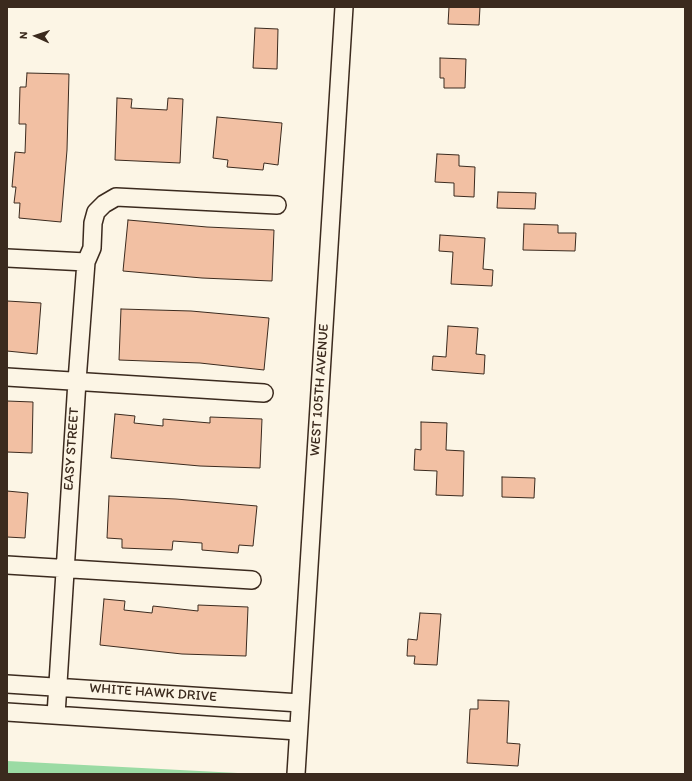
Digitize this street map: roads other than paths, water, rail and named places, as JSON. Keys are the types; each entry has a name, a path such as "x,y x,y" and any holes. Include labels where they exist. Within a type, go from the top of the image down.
{"street":[{"name":"WEST 105TH AVENUE","path":"296,774 344,7"},
{"name":"EASY STREET","path":"56,715 64,569 86,262 92,248 93,223 96,212 104,204 116,197 278,205"},
{"path":"7,258 86,262"},
{"path":"7,377 264,393"},
{"path":"7,565 252,580"},
{"name":"WHITE HAWK DRIVE","path":"7,684 300,703"},
{"name":"WHITE HAWK DRIVE","path":"7,712 298,731"}]}
